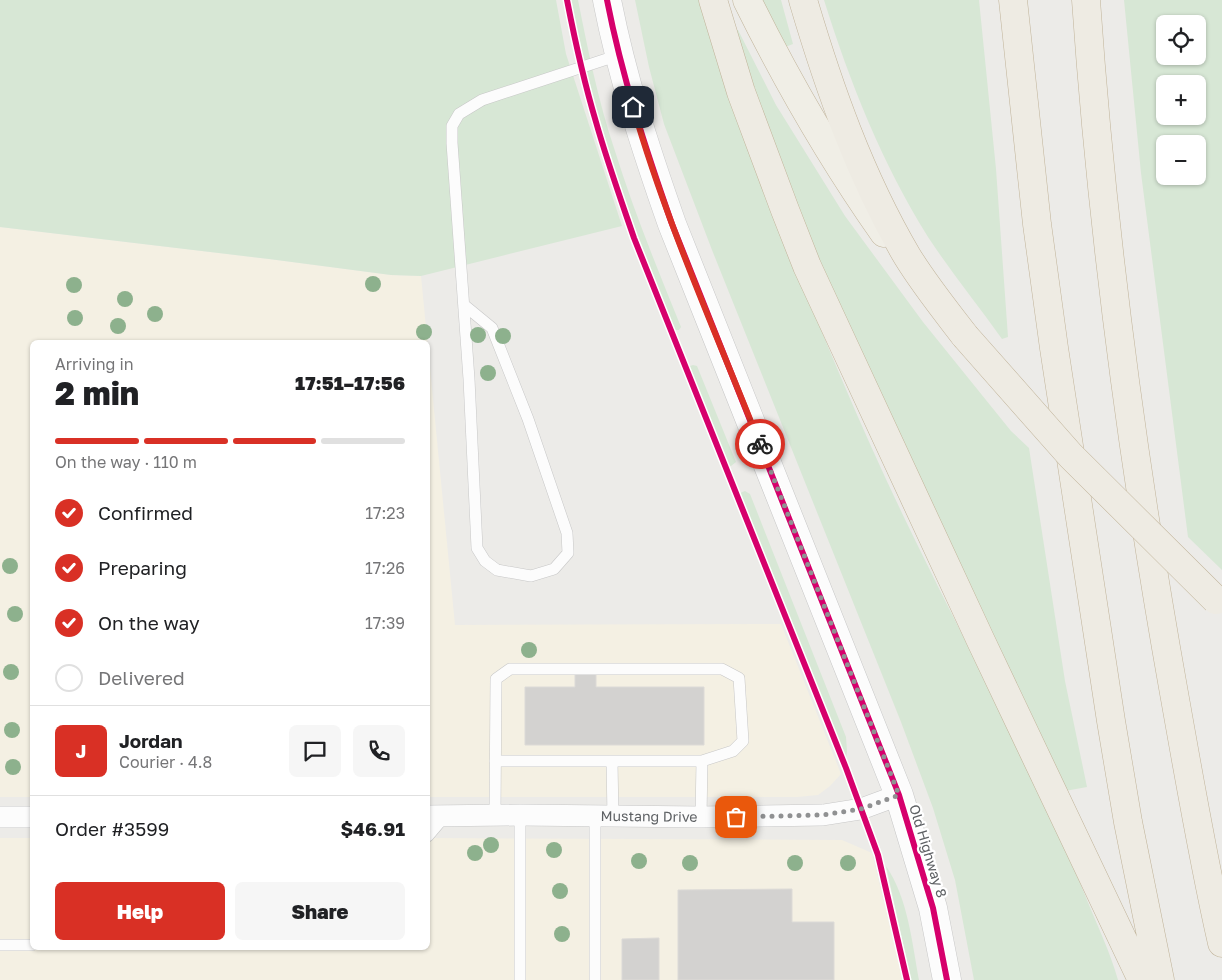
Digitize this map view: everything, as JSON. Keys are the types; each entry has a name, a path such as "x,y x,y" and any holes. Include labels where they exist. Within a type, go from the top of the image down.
{"highway":[{"path":"713,0 741,92 808,266 981,641 1142,980"},
{"path":"747,0 772,51 824,141 898,253 965,336 1071,456 1222,605"},
{"path":"803,0 821,62 846,130 876,197 908,257 942,306"},
{"path":"1013,0 1037,224 1054,348 1110,721 1160,980"},
{"path":"1086,0 1093,101 1110,260 1147,541 1192,794 1222,943"}],"street":[{"name":"Old Highway 8","path":"607,0 619,55 637,121 672,224 899,795 933,908 947,980"},
{"name":"Mustang Drive","path":"436,816 701,817 822,815 861,809 899,795"},
{"path":"0,817 30,817"}],"lane":[{"path":"464,306 492,328 528,419 567,533 568,552 554,569 531,576 497,570 485,561 477,548 452,126 459,114 482,100 619,55"},
{"path":"495,761 702,761 733,751 743,740 739,678 722,668 510,668 496,680 495,761 495,816"},
{"path":"595,980 604,816 612,761"},
{"path":"701,817 702,761"},
{"path":"520,815 520,980"},
{"path":"430,831 436,816"},
{"path":"0,945 30,945"}],"shaded area":[{"path":"0,227 391,275 421,276 427,340 30,340 30,797 0,797"},
{"path":"430,369 455,625 781,624 841,774 818,795 798,797 430,797"},
{"path":"0,838 30,838 30,950 430,950 430,838 842,840 872,853 902,980 0,980"}],"green space":[{"path":"0,0 556,0 566,54 622,226 421,276 391,275 0,227"},
{"path":"570,0 578,0 608,130 637,216 681,327 679,330 674,330 633,226 601,132 581,57"},
{"path":"635,0 699,0 747,138 826,342 916,542 1046,805 1103,937 1118,980 974,980 955,880 933,808 901,722 712,250 664,124 649,67"},
{"path":"758,0 781,0 793,44 780,49"},
{"path":"824,0 979,0 996,169 1008,337 1002,339 937,250 911,209 882,151 856,92"},
{"path":"1124,0 1222,0 1222,570 1188,537 1141,173"},
{"path":"733,30 738,30 776,105 845,216 923,322 1011,431 1029,448 1065,681 1087,787 1065,791 864,370 771,140"},
{"path":"693,365 697,366 736,462 731,466 728,465 690,368"},
{"path":"745,491 750,494 846,737 846,759 740,493"},
{"path":"886,866 904,906 919,980 911,980"}],"building":[{"path":"575,672 596,672 596,687 704,687 704,745 525,745 525,687 575,687"},
{"path":"792,889 792,922 834,922 834,980 678,980 678,890"},
{"path":"659,938 659,980 622,980 622,939"}],"cycle path":[{"path":"567,0 580,61 609,166 634,238 846,768 878,855 907,980"},
{"path":"607,0 635,113 672,224 899,795 933,908 947,980"}],"way so far":[{"path":"736,817 822,815 861,809 899,795 760,444"}],"route":[{"path":"633,107 672,224 760,444"}]}
